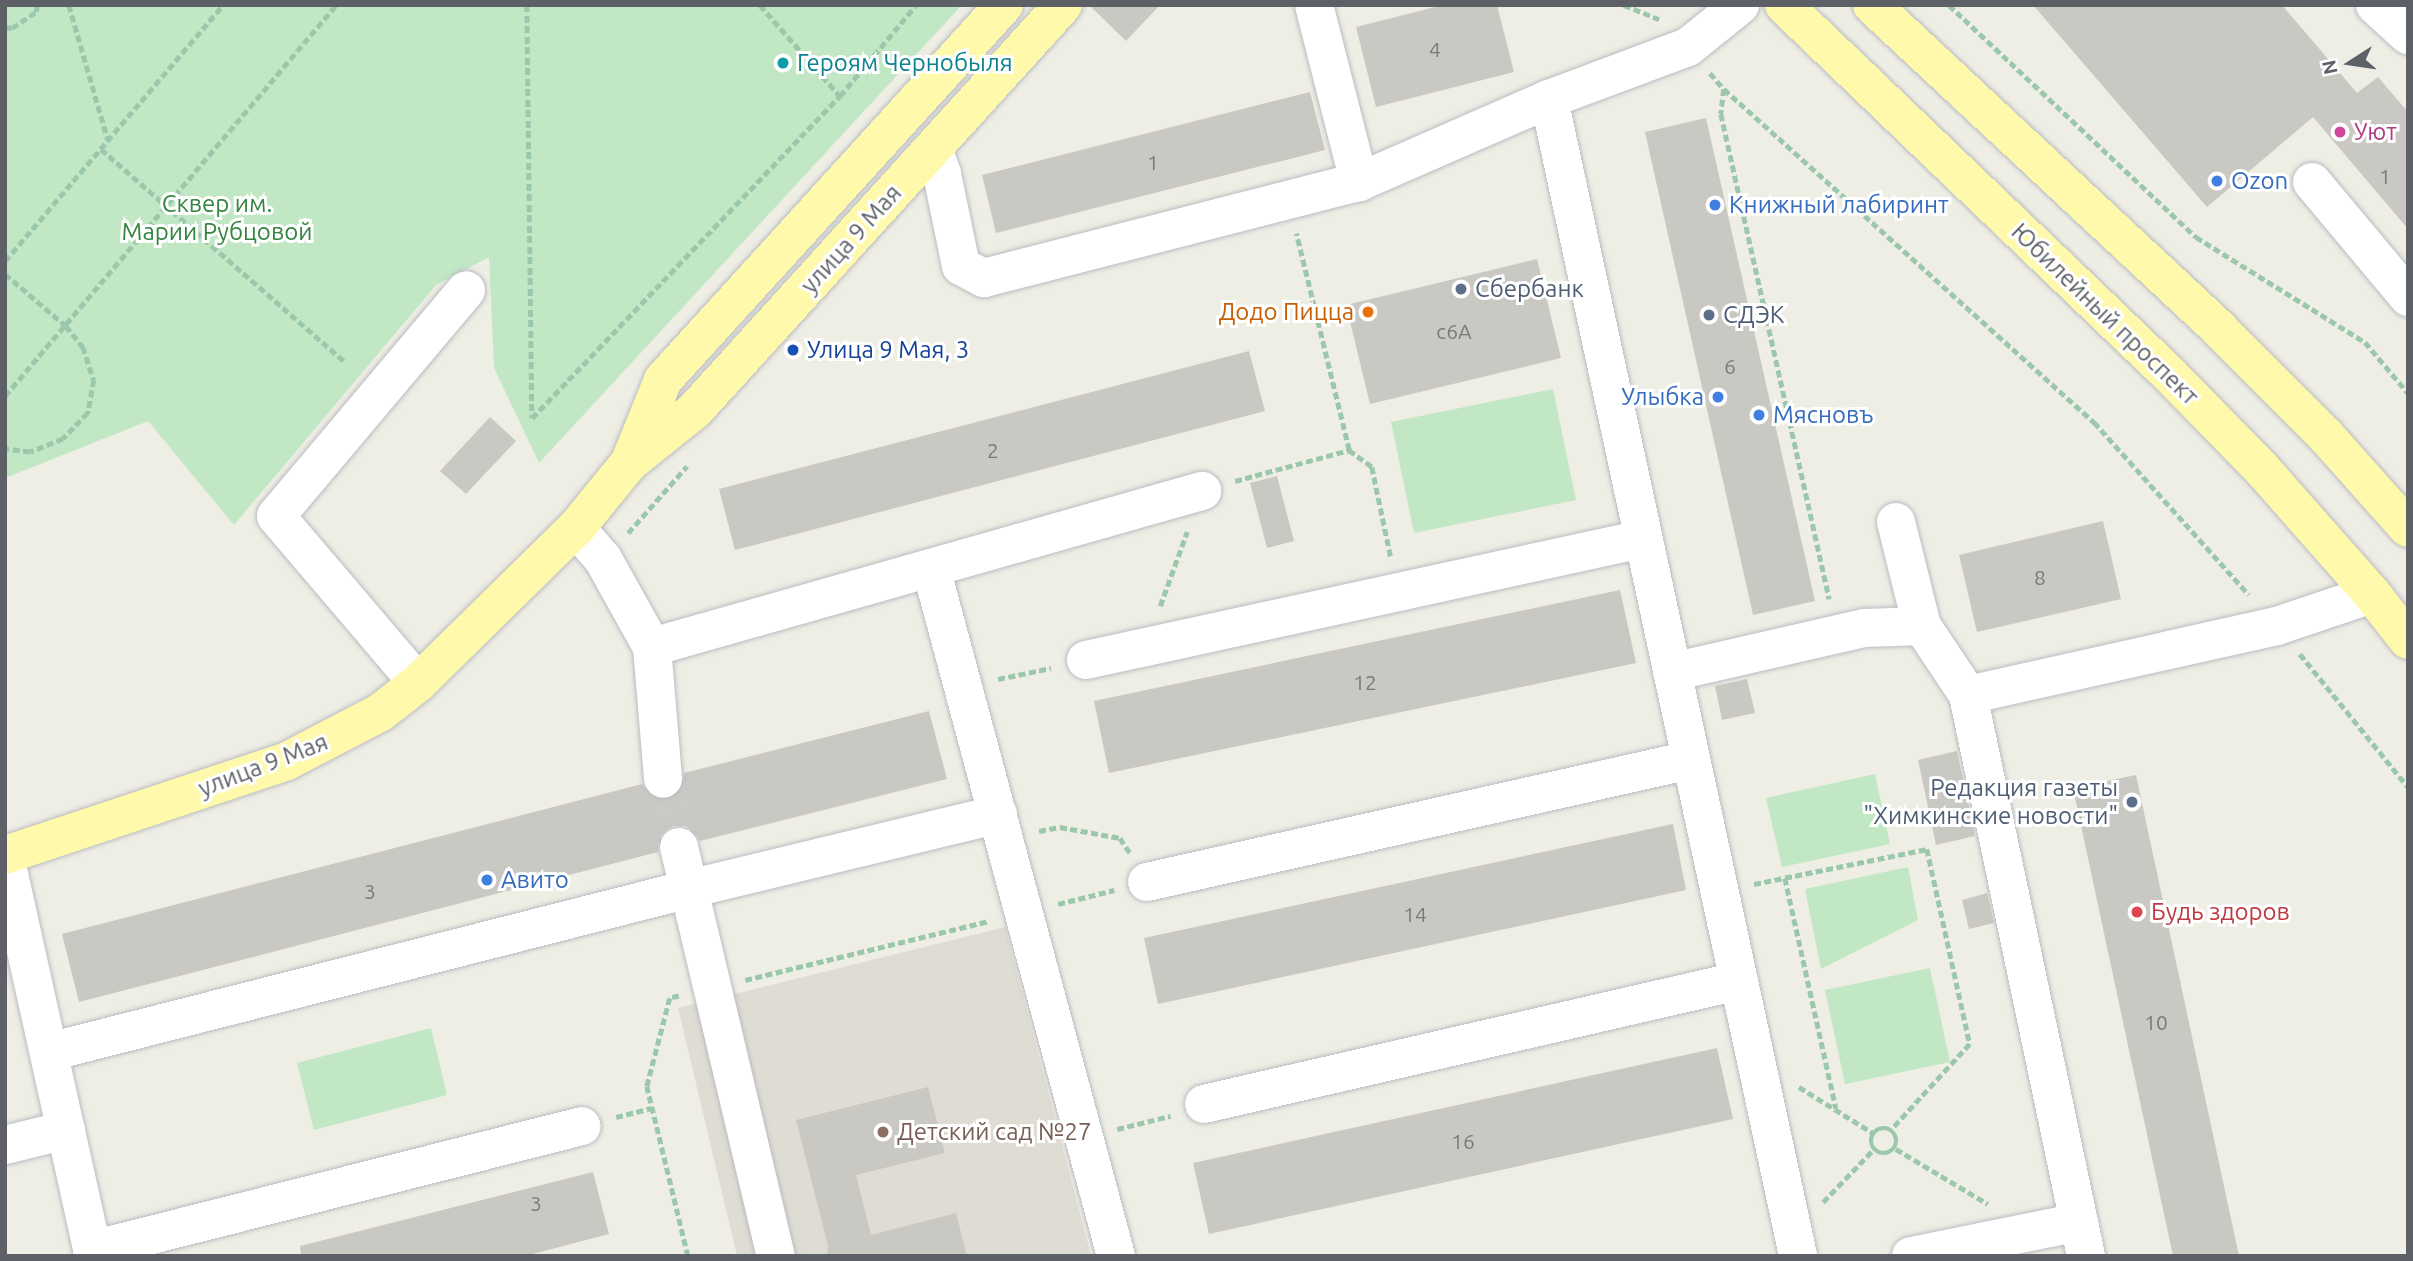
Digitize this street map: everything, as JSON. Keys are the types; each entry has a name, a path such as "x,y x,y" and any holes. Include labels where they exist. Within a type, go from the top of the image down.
{"main road":[{"name":"улица 9 Мая","path":"629,463 663,380 1004,5"},
{"name":"улица 9 Мая","path":"5,856 287,761 381,712 418,683 576,528 629,463 695,410 1063,5"},
{"name":"Юбилейный проспект","path":"1784,5 2168,373 2261,468 2372,594 2408,640"},
{"path":"1872,5 2219,329 2326,436 2408,528"}],"street":[{"path":"1314,5 1359,182"},
{"path":"933,149 942,174 961,266 984,278 1359,182 1549,99 1688,47 1740,5"},
{"path":"2375,5 2408,35"},
{"path":"1549,99 1796,1245"},
{"path":"2312,182 2408,297"},
{"path":"418,683 276,516 466,290"},
{"path":"652,647 1202,491"},
{"path":"1896,522 1922,626 1968,695 2082,1239 2031,1230 1911,1256"},
{"path":"576,528 603,559 652,647 663,779"},
{"path":"1086,660 1642,539"},
{"path":"931,568 1116,1256"},
{"path":"1968,695 2277,626 2372,594"},
{"path":"1672,672 1864,628 1922,626"},
{"path":"1147,882 1690,761"},
{"path":"49,1052 688,889 1001,825"},
{"path":"679,847 776,1256"},
{"path":"5,856 93,1253 582,1125"},
{"path":"1204,1104 1738,981"},
{"path":"5,1145 66,1130"}],"path":[{"path":"5,27 12,29 36,12 37,5"},
{"path":"69,5 108,141"},
{"path":"5,261 223,5"},
{"path":"5,396 336,5"},
{"path":"527,5 532,418 840,96 916,5"},
{"path":"760,5 840,96"},
{"path":"1624,5 1670,23 1724,89 2094,422 2277,626 2408,787"},
{"path":"1949,5 2196,237 2365,342 2408,393"},
{"path":"1724,89 1721,114 1837,634"},
{"path":"101,149 346,363"},
{"path":"1288,201 1349,450 1372,467 1399,592"},
{"path":"5,274 66,326 83,347 91,363 93,388 88,413 75,429 48,447 30,452 5,449"},
{"path":"1146,646 1202,491 1349,450"},
{"path":"963,684 1086,660"},
{"path":"688,1256 647,1086 670,998 1147,882 1120,838 1060,827 1001,825"},
{"path":"1719,891 1927,849 1970,1044 1892,1129"},
{"path":"1784,878 1836,1108"},
{"path":"1756,1062 1836,1108 1873,1133"},
{"path":"1085,1138 1181,1113 1204,1104"},
{"path":"1873,1133 1881,1127 1892,1129 1898,1138 1896,1149"},
{"path":"1796,1245 1874,1149 1873,1133"},
{"path":"1874,1149 1887,1154 1896,1149"},
{"path":"1896,1149 2031,1230"}],"shaded area":[{"name":"Детский сад №27","path":"1005,927 1091,1256 737,1256 678,1008"}],"green space":[{"name":"Сквер им. Марии Рубцовой","path":"5,5 962,5 539,463 494,368 489,257 436,285 234,525 148,421 5,478"},
{"path":"1553,389 1576,500 1414,533 1391,422"},
{"path":"1875,774 1890,844 1782,867 1766,798"},
{"path":"1908,867 1918,920 1821,969 1805,889"},
{"path":"1930,968 1950,1062 1845,1084 1825,990"},
{"path":"431,1028 447,1095 314,1130 297,1063"}],"building":[{"path":"1089,5 1160,5 1126,41"},
{"path":"1443,5 1497,5 1514,72 1376,107 1356,27"},
{"path":"2033,5 2282,5 2357,93 2378,77 2408,112 2408,229 2313,117 2207,207"},
{"path":"1310,92 1325,150 996,233 982,175"},
{"path":"1706,118 1815,601 1753,615 1645,132"},
{"path":"1537,259 1561,358 1370,404 1346,305"},
{"path":"1249,351 1265,411 735,550 719,489"},
{"path":"490,417 516,441 466,494 440,471"},
{"path":"1277,476 1294,541 1267,548 1250,483"},
{"path":"2103,521 2121,599 1977,632 1959,555"},
{"path":"1620,590 1636,663 1109,773 1094,701"},
{"path":"1747,679 1755,713 1722,720 1715,686"},
{"path":"929,711 947,779 700,841 686,826 673,826 658,840 658,852 79,1002 62,934 642,784 653,798 665,801 675,797 682,789 684,773"},
{"path":"1957,751 1975,836 1936,845 1918,760"},
{"path":"2136,775 2239,1256 2173,1256 2073,788"},
{"path":"1673,824 1686,890 1158,1004 1144,938"},
{"path":"1987,893 1994,923 1969,929 1962,900"},
{"path":"1717,1048 1733,1119 1209,1234 1193,1163"},
{"path":"928,1087 945,1153 856,1175 871,1235 956,1213 967,1256 827,1256 828,1246 796,1120"},
{"path":"593,1172 609,1234 525,1256 301,1256 300,1246"}],"tunnel":[{"path":"663,779 679,847"}],"place":[{"name":"Героям Чернобыля","path":"783,63"},
{"name":"Уют","path":"2340,132"},
{"name":"Ozon","path":"2217,181"},
{"name":"Книжный лабиринт","path":"1715,205"},
{"name":"Сбербанк","path":"1461,289"},
{"name":"Додо Пицца","path":"1368,312"},
{"name":"СДЭК","path":"1709,315"},
{"name":"Улица 9 Мая, 3","path":"793,350"},
{"name":"Улыбка","path":"1718,397"},
{"name":"Мясновъ","path":"1759,415"},
{"name":"Редакция газеты \"Химкинские новости\"","path":"2132,802"},
{"name":"Авито","path":"487,880"},
{"name":"Будь здоров","path":"2137,912"},
{"name":"Детский сад №27","path":"883,1132"}]}
